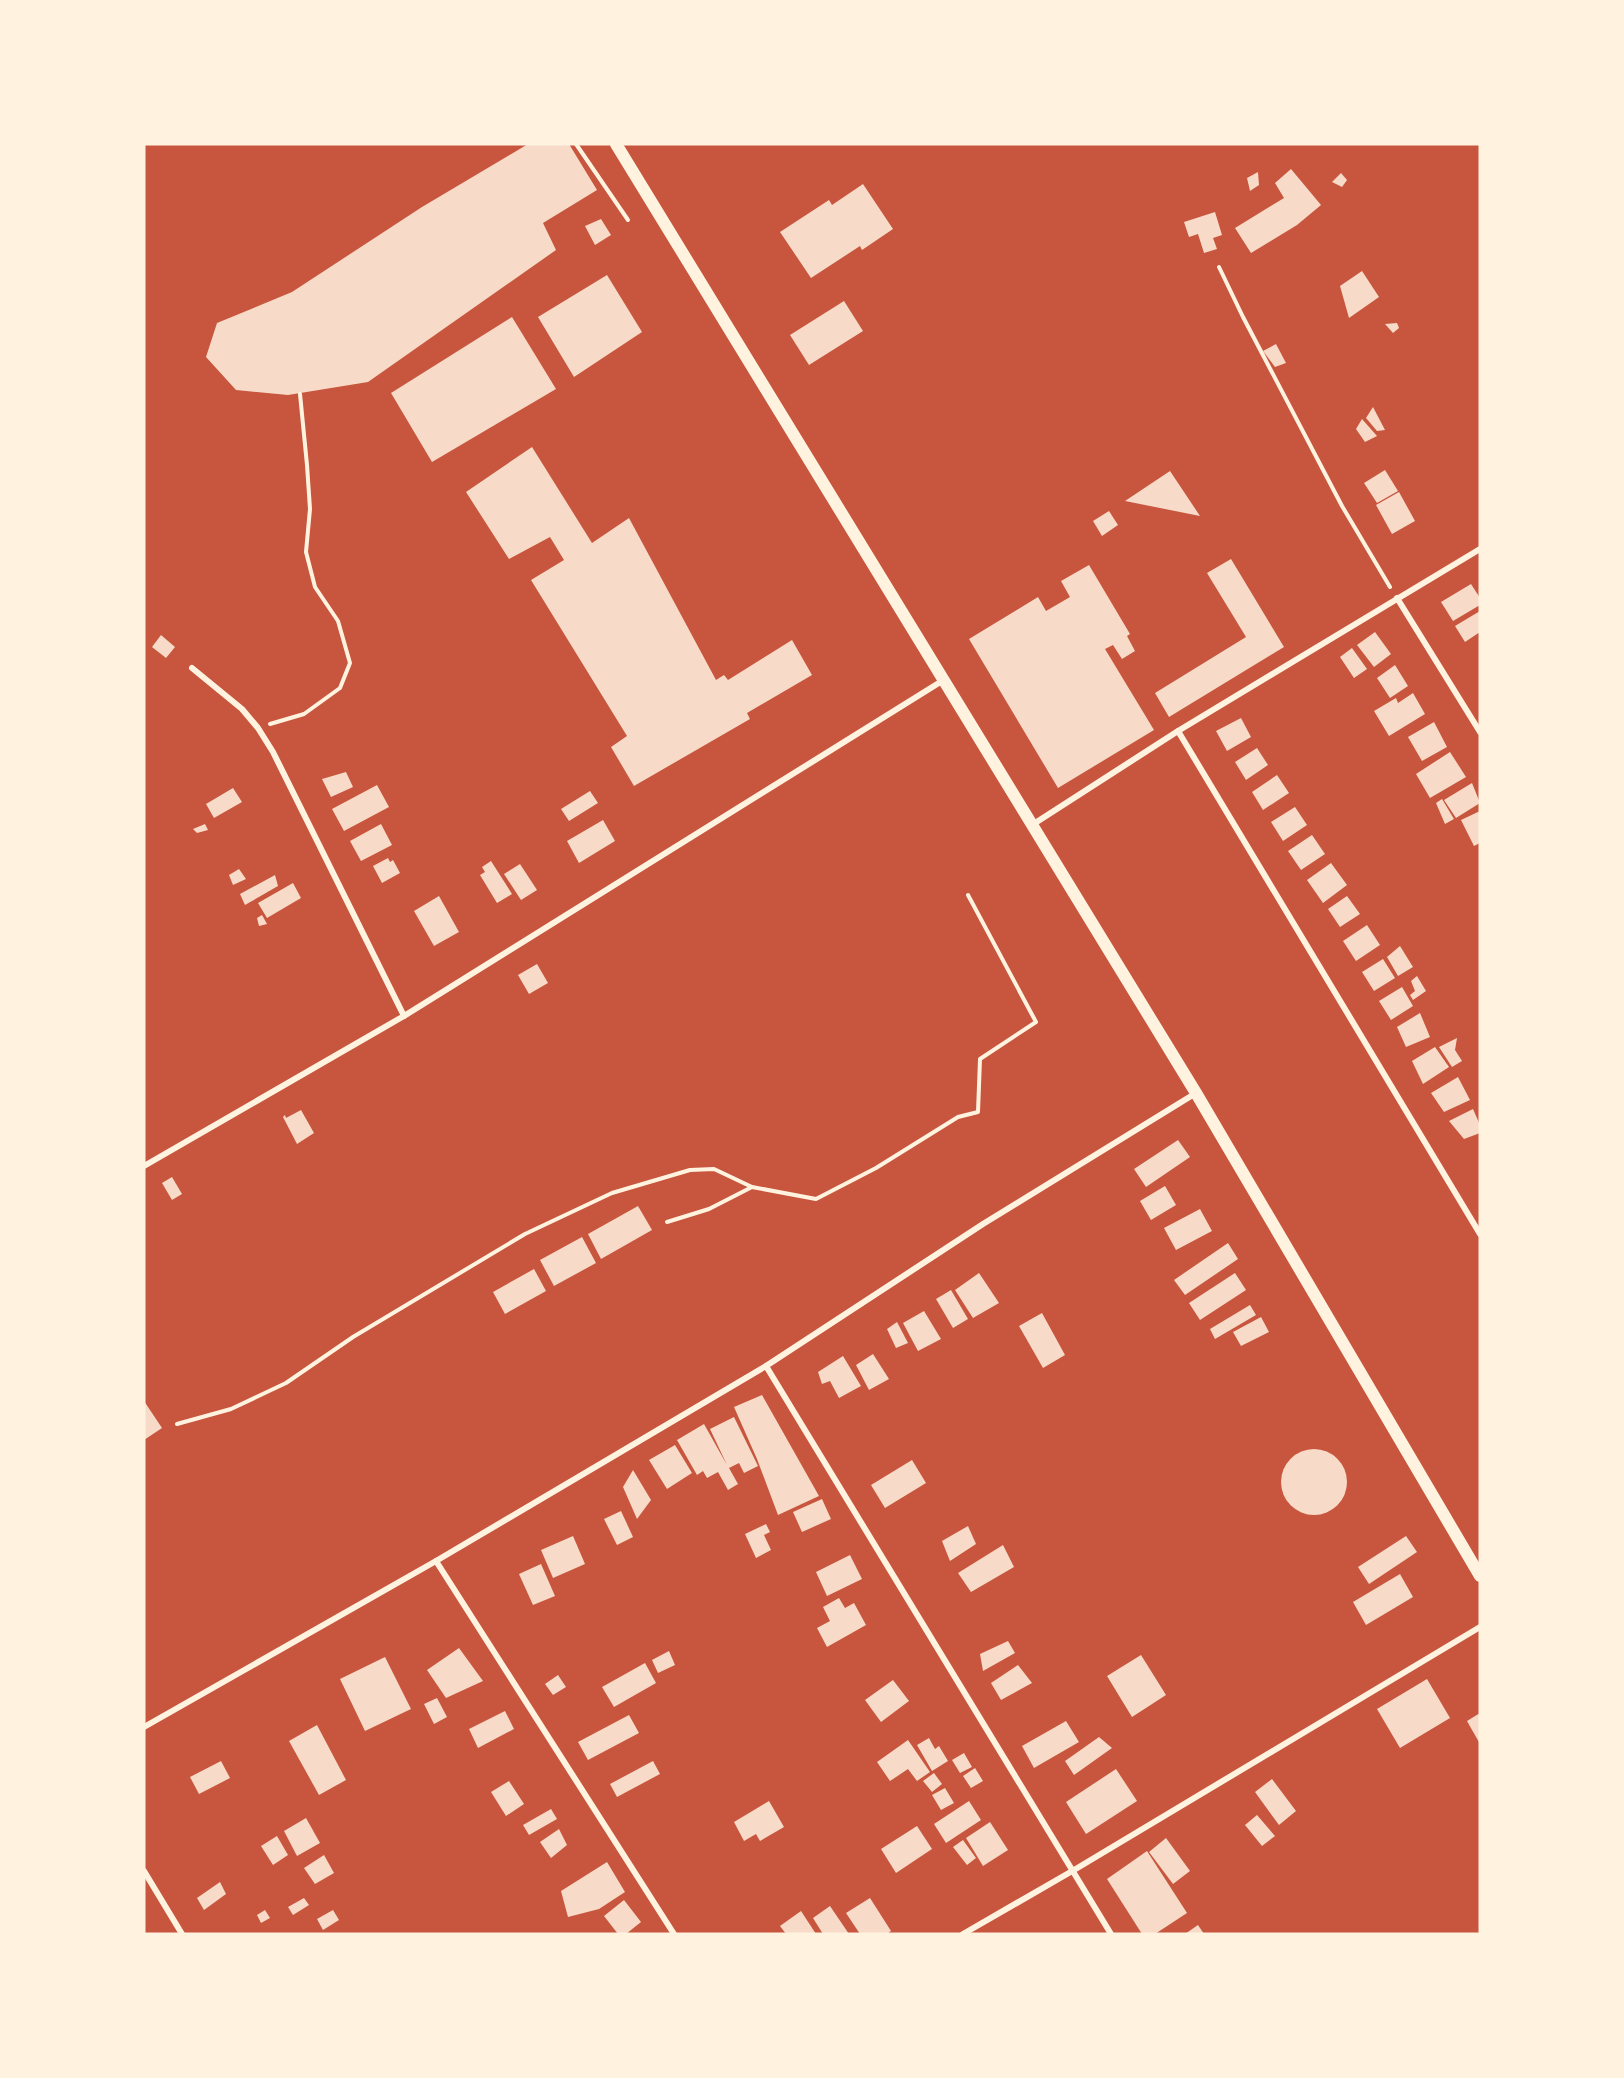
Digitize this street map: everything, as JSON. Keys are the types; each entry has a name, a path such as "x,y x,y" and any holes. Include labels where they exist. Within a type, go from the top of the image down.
{"main road":[{"path":"616,144 1196,1094 1480,1576"}],"street":[{"path":"1032,826 1178,731 1480,549"},
{"path":"1397,598 1480,732"},
{"path":"192,668 242,709 258,728 273,752 404,1016"},
{"path":"144,1166 404,1016 942,681"},
{"path":"1178,731 1480,1234"},
{"path":"144,1727 436,1561 766,1366 982,1224 1196,1094"},
{"path":"766,1366 1111,1934"},
{"path":"436,1561 675,1934"},
{"path":"963,1934 1480,1627"},
{"path":"144,1871 182,1934"}],"path":[{"path":"576,144 628,220"},
{"path":"1219,267 1243,318 1342,506 1397,598"},
{"path":"258,728 304,714 340,688 350,663 338,621 315,586 306,552 309,498 300,393"},
{"path":"177,1424 231,1409 286,1383 353,1337 525,1234 612,1193 690,1170 714,1169 752,1187 816,1199 876,1168 958,1117 978,1112 980,1059 1036,1022 968,895"},
{"path":"667,1222 709,1209 752,1187"}],"building":[{"path":"528,144 569,144 597,190 543,223 556,250 368,382 288,395 236,390 206,357 217,323 292,292 422,207"},
{"path":"1291,169 1321,205 1297,225 1251,253 1235,228 1284,198 1275,183"},
{"path":"1258,172 1259,185 1250,191 1247,178"},
{"path":"1341,173 1347,180 1342,187 1332,182"},
{"path":"863,184 893,229 862,250 860,246 811,278 780,232 829,200 832,205"},
{"path":"1215,212 1222,235 1213,238 1217,249 1204,253 1198,234 1189,237 1184,222"},
{"path":"601,219 611,235 595,245 585,226"},
{"path":"1362,271 1379,297 1349,318 1340,286"},
{"path":"607,275 642,332 574,377 538,317"},
{"path":"844,301 863,331 809,365 790,335"},
{"path":"512,317 556,389 432,462 391,393"},
{"path":"1397,323 1399,328 1393,333 1385,324"},
{"path":"1276,344 1286,363 1275,367 1263,351"},
{"path":"1373,407 1385,430 1377,431 1366,418"},
{"path":"1362,419 1377,436 1365,442 1356,429"},
{"path":"532,447 592,543 629,518 716,680 724,675 728,680 792,640 812,675 747,713 750,719 634,786 611,747 627,736 531,580 564,560 550,537 509,559 466,492"},
{"path":"1385,470 1398,491 1377,503 1364,483"},
{"path":"1170,471 1200,516 1125,501"},
{"path":"1399,492 1415,521 1392,534 1376,505"},
{"path":"1109,511 1118,525 1102,536 1093,521"},
{"path":"1231,559 1284,647 1169,717 1155,693 1246,637 1207,573"},
{"path":"1089,565 1130,634 1127,636 1135,651 1122,659 1113,645 1105,649 1154,730 1058,788 969,639 1038,597 1046,611 1070,597 1061,581"},
{"path":"1471,584 1480,598 1480,605 1453,621 1441,602"},
{"path":"1480,611 1480,632 1465,642 1455,626"},
{"path":"1375,632 1391,654 1374,667 1357,645"},
{"path":"161,635 175,647 166,658 152,647"},
{"path":"1352,648 1367,669 1354,678 1340,657"},
{"path":"1395,665 1408,686 1390,698 1377,678"},
{"path":"1413,693 1425,714 1389,736 1374,711 1396,698 1398,703"},
{"path":"1241,718 1251,737 1227,751 1216,731"},
{"path":"1434,722 1447,747 1422,761 1408,737"},
{"path":"1257,748 1268,765 1246,780 1235,762"},
{"path":"1450,752 1466,777 1430,798 1416,774"},
{"path":"346,772 353,787 331,797 322,779"},
{"path":"1277,775 1289,793 1263,810 1252,792"},
{"path":"1472,783 1480,803 1456,818 1444,800"},
{"path":"377,785 389,807 344,831 332,809"},
{"path":"233,788 242,802 214,818 206,804"},
{"path":"590,791 598,803 569,821 561,809"},
{"path":"1442,799 1454,819 1445,824 1436,803"},
{"path":"1295,807 1307,825 1283,841 1271,822"},
{"path":"1480,811 1480,843 1474,846 1461,820"},
{"path":"603,820 615,841 579,863 567,841"},
{"path":"205,824 208,830 197,833 193,829"},
{"path":"381,824 392,845 361,861 350,841"},
{"path":"1312,835 1325,854 1301,870 1288,851"},
{"path":"388,858 390,862 393,860 400,873 382,883 373,866"},
{"path":"491,861 512,894 497,903 480,875 485,872 482,867"},
{"path":"1331,863 1347,885 1323,903 1307,880"},
{"path":"520,864 537,890 521,900 504,874"},
{"path":"239,869 246,879 233,885 229,875"},
{"path":"275,875 278,886 245,905 240,894"},
{"path":"293,883 301,898 267,918 258,903"},
{"path":"439,896 459,932 434,946 414,911"},
{"path":"1347,896 1360,914 1340,927 1328,909"},
{"path":"262,915 267,924 259,926 257,918"},
{"path":"1367,925 1380,945 1356,961 1343,941"},
{"path":"1400,946 1413,967 1398,976 1387,957"},
{"path":"1383,959 1395,978 1374,991 1362,972"},
{"path":"537,964 548,983 529,994 518,975"},
{"path":"1417,976 1426,991 1413,1000 1410,995 1415,991 1411,981"},
{"path":"1402,987 1413,1006 1391,1020 1379,1001"},
{"path":"1420,1013 1430,1037 1406,1047 1397,1027"},
{"path":"1457,1038 1455,1050 1462,1061 1452,1067 1439,1047"},
{"path":"1435,1047 1449,1067 1423,1084 1412,1061"},
{"path":"1458,1077 1470,1100 1444,1112 1431,1093"},
{"path":"1473,1109 1480,1125 1480,1133 1464,1139 1449,1121"},
{"path":"301,1110 314,1133 297,1144 283,1117 285,1115 286,1118"},
{"path":"1178,1140 1190,1157 1146,1187 1134,1169"},
{"path":"172,1177 182,1194 172,1200 162,1183"},
{"path":"1165,1186 1176,1205 1151,1220 1140,1201"},
{"path":"638,1206 652,1230 601,1259 588,1234"},
{"path":"1200,1209 1212,1231 1176,1250 1164,1228"},
{"path":"582,1237 596,1263 554,1286 540,1260"},
{"path":"1228,1243 1238,1259 1185,1295 1174,1280"},
{"path":"534,1269 546,1291 505,1314 493,1292"},
{"path":"979,1273 999,1303 973,1318 955,1290"},
{"path":"1235,1273 1246,1290 1200,1320 1189,1303"},
{"path":"951,1290 968,1319 953,1328 936,1299"},
{"path":"1250,1305 1256,1315 1215,1339 1210,1329"},
{"path":"924,1311 941,1339 918,1351 903,1323"},
{"path":"1042,1313 1065,1355 1043,1368 1019,1326"},
{"path":"1261,1317 1269,1332 1241,1346 1233,1332"},
{"path":"897,1322 908,1343 896,1348 887,1329"},
{"path":"873,1354 889,1379 869,1390 856,1365"},
{"path":"843,1356 861,1386 839,1398 830,1381 822,1384 818,1372"},
{"path":"762,1395 819,1496 778,1515 734,1407"},
{"path":"144,1401 162,1428 144,1440"},
{"path":"734,1417 758,1466 744,1473 739,1463 729,1468 738,1484 728,1490 718,1472 707,1478 703,1471 697,1475 677,1440 704,1424 727,1465 710,1429"},
{"path":"675,1445 692,1473 667,1489 649,1460"},
{"path":"1308,1449 1320,1449 1332,1454 1342,1464 1347,1482 1345,1495 1332,1510 1320,1515 1308,1515 1296,1510 1286,1500 1281,1488 1281,1476 1286,1464 1296,1454"},
{"path":"912,1460 926,1483 885,1508 871,1485"},
{"path":"633,1470 651,1500 637,1519 623,1487"},
{"path":"822,1499 831,1519 802,1532 793,1512"},
{"path":"621,1511 633,1537 617,1545 604,1519"},
{"path":"766,1524 770,1532 764,1535 771,1550 756,1558 745,1534"},
{"path":"968,1526 976,1544 950,1561 942,1541"},
{"path":"573,1536 585,1564 553,1578 541,1550"},
{"path":"1406,1536 1417,1552 1369,1584 1358,1567"},
{"path":"1003,1545 1014,1567 971,1592 958,1573"},
{"path":"850,1555 862,1579 827,1596 816,1572"},
{"path":"541,1564 555,1596 533,1605 519,1574"},
{"path":"1400,1574 1413,1597 1366,1625 1353,1602"},
{"path":"839,1598 845,1608 854,1603 866,1625 827,1647 817,1628 830,1621 823,1607"},
{"path":"1008,1641 1015,1653 983,1671 980,1654"},
{"path":"459,1648 483,1681 446,1698 427,1670"},
{"path":"669,1651 675,1665 658,1673 652,1660"},
{"path":"1141,1655 1166,1695 1132,1717 1107,1676"},
{"path":"385,1657 411,1709 365,1731 340,1679"},
{"path":"645,1663 656,1683 614,1707 602,1687"},
{"path":"1018,1665 1032,1683 1001,1700 991,1683"},
{"path":"558,1675 566,1687 553,1695 545,1684"},
{"path":"1427,1679 1450,1718 1400,1748 1377,1709"},
{"path":"893,1680 909,1701 881,1722 865,1700"},
{"path":"437,1698 447,1717 434,1724 424,1704"},
{"path":"505,1711 514,1729 478,1748 469,1729"},
{"path":"1480,1713 1480,1744 1467,1721"},
{"path":"629,1715 639,1733 588,1760 578,1742"},
{"path":"1066,1721 1079,1742 1034,1768 1022,1746"},
{"path":"317,1725 346,1780 319,1795 289,1741"},
{"path":"1099,1737 1112,1748 1074,1775 1065,1761"},
{"path":"929,1738 935,1749 939,1746 948,1761 932,1771 917,1745"},
{"path":"908,1740 930,1772 917,1781 908,1769 890,1781 877,1762"},
{"path":"964,1753 972,1767 960,1773 952,1760"},
{"path":"221,1761 230,1778 199,1794 190,1777"},
{"path":"653,1761 660,1774 617,1797 610,1784"},
{"path":"975,1768 983,1781 971,1788 963,1776"},
{"path":"1116,1769 1137,1801 1086,1834 1066,1802"},
{"path":"934,1773 942,1784 932,1792 923,1781"},
{"path":"1272,1779 1296,1811 1279,1825 1255,1792"},
{"path":"509,1781 524,1804 506,1816 491,1792"},
{"path":"945,1788 954,1803 941,1810 932,1795"},
{"path":"769,1801 784,1827 760,1841 756,1834 744,1841 734,1822"},
{"path":"969,1801 981,1820 946,1843 934,1824"},
{"path":"551,1809 557,1819 529,1835 523,1825"},
{"path":"1257,1815 1275,1836 1262,1846 1245,1825"},
{"path":"306,1818 320,1843 297,1856 284,1831"},
{"path":"990,1822 1008,1850 983,1866 966,1838"},
{"path":"917,1826 932,1849 896,1873 881,1849"},
{"path":"559,1829 567,1845 551,1858 540,1842"},
{"path":"277,1836 288,1855 273,1865 261,1846"},
{"path":"1166,1838 1190,1871 1173,1884 1149,1852"},
{"path":"963,1840 976,1858 967,1865 953,1847"},
{"path":"1147,1851 1187,1913 1155,1934 1142,1934 1107,1879"},
{"path":"324,1855 334,1873 315,1884 304,1868"},
{"path":"607,1862 625,1892 599,1909 568,1917 561,1891"},
{"path":"220,1882 226,1894 204,1910 197,1898"},
{"path":"304,1898 309,1905 293,1915 288,1907"},
{"path":"870,1898 891,1931 887,1934 860,1934 846,1913"},
{"path":"624,1900 641,1922 626,1934 618,1934 604,1916"},
{"path":"830,1906 849,1934 823,1934 813,1918"},
{"path":"265,1910 270,1918 261,1923 257,1915"},
{"path":"333,1910 339,1920 323,1930 317,1919"},
{"path":"801,1911 816,1934 786,1934 780,1926"},
{"path":"1198,1925 1204,1934 1185,1934"}]}
